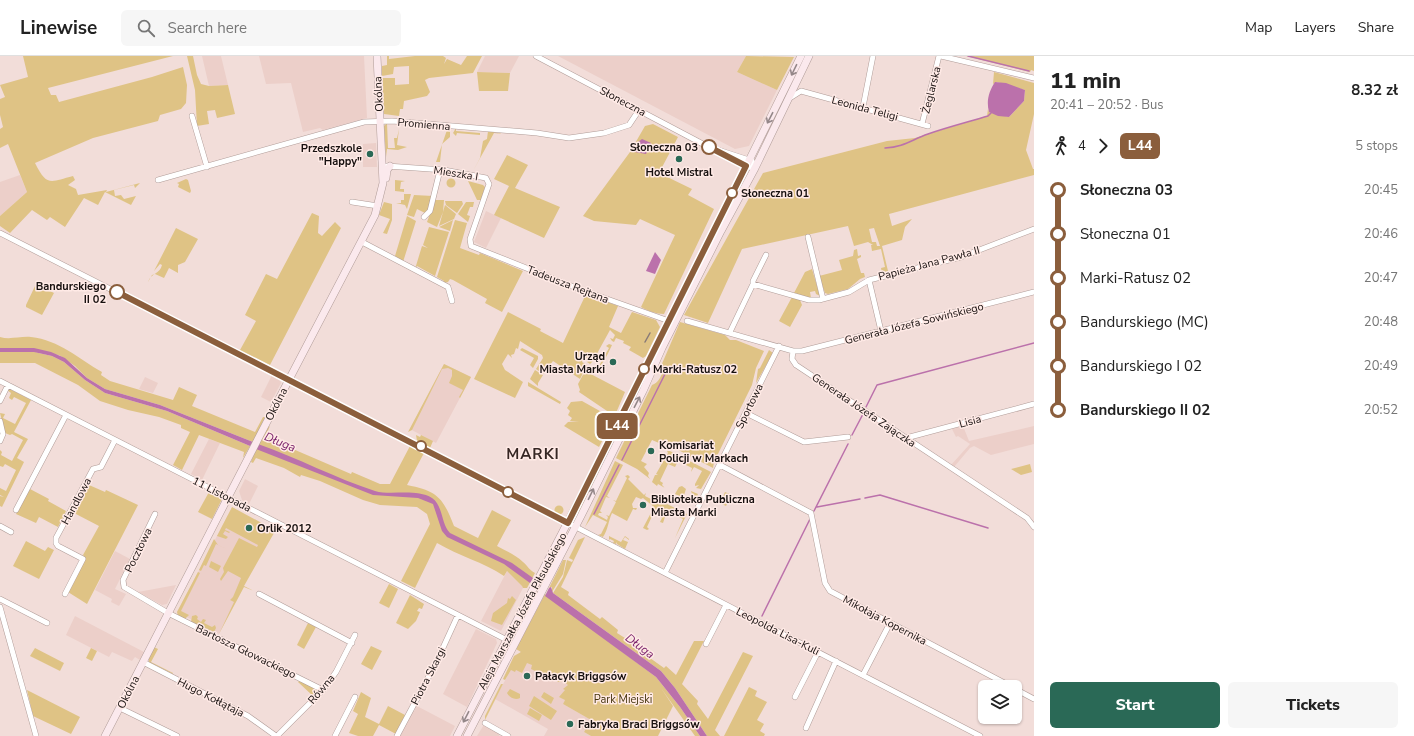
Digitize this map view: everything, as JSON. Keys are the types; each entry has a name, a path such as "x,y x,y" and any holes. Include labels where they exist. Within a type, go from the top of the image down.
{"main road":[{"name":"Okólna","path":"105,736 252,450 362,242 378,206 383,186 377,56"},
{"name":"Aleja Marszałka Józefa Piłsudskiego","path":"467,736 539,595 543,578 568,523 801,56"},
{"name":"Aleja Marszałka Józefa Piłsudskiego","path":"457,736 532,591 543,578 575,527 640,397 682,308 755,168 810,56"},
{"path":"383,186 387,170 390,166"}],"street":[{"name":"Słoneczna","path":"536,56 709,146 755,168"},
{"path":"863,107 873,56"},
{"path":"940,56 960,58 1034,78"},
{"name":"Żeglarska","path":"925,125 940,56"},
{"path":"790,98 801,91 799,79"},
{"name":"Leonida Teligi","path":"801,91 925,125"},
{"name":"Promienna","path":"158,180 364,122 380,121 536,133 569,138 604,133 630,125 639,110"},
{"path":"192,116 207,167"},
{"name":"Mieszka I","path":"382,166 472,174 488,181 469,243"},
{"path":"424,217 430,211 440,170"},
{"path":"352,202 378,206"},
{"name":"Papieża Jana Pawła II","path":"754,284 809,300 823,299 851,291 868,280 965,255 1034,229"},
{"name":"Leopolda Lisa-Kuli","path":"0,233 289,379 980,736"},
{"path":"808,237 823,299"},
{"path":"362,242 448,287 452,301"},
{"name":"Tadeusza Rejtana","path":"469,243 471,246 579,289 669,321"},
{"path":"730,332 754,284 753,281 766,255"},
{"path":"868,280 881,331"},
{"name":"Generała Józefa Sowińskiego","path":"793,351 802,352 1034,292"},
{"path":"687,321 793,351"},
{"name":"Sportowa","path":"665,573 779,346"},
{"name":"Generała Józefa Zajączka","path":"793,351 792,359 796,365 1027,518 1034,527"},
{"name":"11 Listopada","path":"0,381 507,640"},
{"path":"0,401 8,385"},
{"name":"Lisia","path":"906,438 1034,404"},
{"path":"746,413 804,442 848,437"},
{"path":"16,510 66,415"},
{"path":"0,421 3,434 0,441"},
{"name":"Handlowa","path":"65,594 83,559 58,546 55,541 93,469 101,467 115,440"},
{"name":"Mikołaja Kopernika","path":"720,464 811,513 827,588 834,594 999,680"},
{"name":"Pocztowa","path":"124,587 123,580 156,514"},
{"path":"0,526 11,532"},
{"name":"Bartosza Głowackiego","path":"124,587 168,613 323,690"},
{"path":"258,594 352,643"},
{"path":"0,599 47,623"},
{"path":"706,644 726,605"},
{"path":"0,607 36,736"},
{"name":"Piotra Skargi","path":"397,736 434,666 458,615"},
{"path":"863,675 889,625 889,622"},
{"name":"Równa","path":"276,736 323,690 336,672 355,635"},
{"path":"795,697 818,652"},
{"path":"806,728 836,661"},
{"name":"Hugo Kołłątaja","path":"143,662 248,716 276,736"},
{"path":"1022,693 1034,699"},
{"path":"335,736 355,697"},
{"path":"120,708 177,736"},
{"path":"485,723 508,736"}],"shaded area":[{"path":"202,56 221,56 228,85 209,86"},
{"path":"259,56 364,56 367,118 323,130 320,128 303,132 291,83 266,84"},
{"path":"485,56 519,56 510,73 477,72"},
{"path":"558,56 746,56 737,72 777,90 749,146 735,149"},
{"path":"995,82 1006,83 1025,90 1024,101 1009,117 998,116 989,112 989,96"},
{"path":"642,139 651,143 646,154 635,152 637,143"},
{"name":"Przedszkole \"Happy\"","path":"376,143 377,167 363,167 363,144"},
{"path":"20,175 27,192 0,216 0,182"},
{"path":"486,211 501,218 486,248 474,242"},
{"path":"655,252 661,260 655,274 646,271"},
{"path":"0,348 34,348 51,352 65,358 87,378 105,389 160,405 253,442 250,446 167,411 105,393 85,380 64,362 52,356 34,352 0,352"},
{"path":"444,364 471,377 436,443 410,429"},
{"path":"272,375 279,378 281,383 271,402 261,397"},
{"path":"145,377 158,383 153,393 139,389"},
{"path":"963,426 969,441 1034,426 1034,444 991,455 974,446 970,448 954,467 951,465 970,444 958,436 956,437 952,429"},
{"path":"209,439 220,443 202,480 191,474"},
{"path":"258,444 375,491 388,493 418,493 432,498 436,501 445,525 450,533 512,563 533,578 530,583 504,564 447,537 442,531 433,504 418,498 373,495 256,449"},
{"path":"245,479 258,486 249,504 242,500 239,491"},
{"path":"228,515 273,529 219,634 177,612"},
{"path":"115,551 130,559 115,589 126,594 119,606 111,602 112,599 95,590"},
{"path":"507,571 523,588 501,631 481,621"},
{"path":"176,585 167,604 162,605 138,592"},
{"path":"551,587 553,593 661,671 675,688 707,736 700,736 680,707 656,677 545,596"},
{"path":"75,616 144,652 140,660 135,657 132,661 112,652 109,657 66,635"},
{"path":"476,629 496,639 497,643 467,707 443,694"},
{"path":"521,651 575,683 563,704 591,720 584,732 591,736 544,736 548,729 495,699"},
{"path":"415,705 455,726 450,736 399,736 411,713 415,710"},
{"path":"485,723 501,732 499,736 477,736"}],"green space":[{"path":"23,56 173,56 48,88 51,95 56,95 59,102 152,77 183,67 187,85 186,103 181,109 160,115 158,121 93,138 35,163 43,176 50,181 73,176 75,180 68,185 76,189 78,195 107,190 106,192 140,183 135,188 134,185 114,190 115,196 121,195 124,199 136,196 131,205 105,192 98,205 84,198 65,227 50,217 47,220 32,210 10,233 0,226 0,216 27,192 8,144 0,148 0,129 3,127 0,115 0,99 5,97 0,85 28,77"},
{"path":"187,56 193,56 197,75 201,84 209,86 228,85 235,114 217,118 215,110 207,111 209,124 197,126 195,90"},
{"path":"387,56 389,56 389,59 415,56 443,56 446,58 444,64 447,59 461,65 467,56 482,56 473,73 429,78 425,80 430,92 427,96 404,101 403,109 400,109 399,116 384,114 382,78 395,78 395,85 409,84 409,66 394,67 393,74 382,76 382,66 387,65"},
{"path":"746,56 794,57 777,90 737,72"},
{"path":"966,56 1034,56 1034,71 1031,70 1030,72"},
{"path":"477,72 510,73 508,91 479,91"},
{"path":"994,72 1034,83 1034,114 1026,150 1034,169 1034,175 889,214 892,226 912,219 905,227 902,240 882,246 888,271 882,273 881,268 885,267 881,249 872,251 871,245 873,245 868,242 854,246 848,226 742,249 708,323 684,315 763,173 887,141 915,138 987,116 988,109 989,112 1009,117 1024,101 1025,90 997,82 993,84","holes":["874,228 880,246 877,246 876,242 872,242 869,229"]},
{"path":"387,123 388,148 395,148 394,138 397,138 399,129 397,145 407,147 398,150 387,149 386,157 384,126"},
{"path":"653,124 678,137 659,173 692,189 688,195 714,209 664,314 652,312 641,307 675,235 640,219 636,225 594,221 583,216 630,152 645,126"},
{"path":"456,128 456,131 480,133 480,135 457,133 456,136 453,133"},
{"path":"447,130 450,130 450,137 442,144"},
{"path":"488,131 503,134 494,133 473,171 480,158 483,141 487,139"},
{"path":"442,145 440,162 436,162"},
{"path":"507,155 528,165 515,188 560,207 544,238 494,215 509,186 494,179"},
{"path":"451,178 456,183 451,188 446,183"},
{"path":"186,179 188,180 191,191 190,193 178,187 179,184 177,183"},
{"path":"395,180 405,181 401,182 400,189 404,189 404,192 395,191"},
{"path":"468,181 483,185 485,187 481,200 477,200"},
{"path":"404,194 411,194 407,209 405,205 396,203 401,203 401,200 404,200"},
{"path":"414,195 433,196 429,208 425,213 417,209 414,217 407,215"},
{"path":"435,200 444,200 443,212 437,227 427,222"},
{"path":"445,201 462,201 463,204 457,213 446,205"},
{"path":"384,202 392,204 392,220 387,234 383,233 390,219 379,215"},
{"path":"466,202 474,202 473,207 470,207 467,215 470,216 468,222 458,214"},
{"path":"445,205 456,214 454,219 439,226"},
{"path":"312,213 319,216 318,233 322,236 335,222 341,228 270,365 240,350 256,321 245,315 266,274 277,279"},
{"path":"407,216 416,221 403,262 395,256"},
{"path":"453,220 450,231 439,227"},
{"path":"455,220 467,223 460,248 479,255 480,253 523,271 502,312 485,303 487,299 453,280 450,279 448,282 444,283 444,281 437,277"},
{"path":"429,227 449,232 435,276 417,266 415,269 422,246 428,248 423,245"},
{"path":"176,228 198,239 185,262 178,265 178,273 169,268 164,278 154,274 161,268 162,265 160,264 154,271"},
{"path":"857,249 858,256 861,255 861,257 857,259 861,273 864,273 865,277 860,279 848,289 828,294 825,293 819,276 842,270 839,260 853,256 854,250"},
{"path":"812,269 820,296 816,294 815,291 810,292 811,298 794,293 805,272"},
{"path":"36,284 54,293 42,315 26,307"},
{"path":"586,294 618,306 609,327 621,333 632,312 656,320 660,327 646,356 643,358 629,350 631,347 623,343 624,341 616,338 614,342 612,341 610,338 613,339 615,335 610,330 590,364 587,362 589,359 585,357 582,362 587,365 580,379 553,361 543,374 536,369 543,358 542,355 520,341 518,349 516,348 514,354 511,355 512,358 508,354 502,364 505,370 523,382 515,398 474,379 508,312 541,329 540,331 563,343"},
{"path":"792,297 800,300 802,305 790,327 779,321"},
{"path":"680,322 725,335 730,340 736,340 764,351 756,368 752,385 714,462 713,468 661,441 659,443 652,440 641,461 647,464 644,467 649,473 648,476 650,479 637,469 616,458 652,385 661,377 663,370 661,366"},
{"path":"0,337 31,337 51,342 102,372 101,375 110,381 173,400 179,387 197,395 192,406 255,432 263,417 265,417 253,442 160,405 105,389 87,378 75,366 59,355 0,348"},
{"path":"609,344 612,345 604,361 597,369 596,365 599,366 609,348 606,346"},
{"path":"522,348 538,356 533,368 530,365 534,358 520,350"},
{"path":"769,350 773,353 756,383 758,369 760,368"},
{"path":"657,351 643,384 580,513 578,512"},
{"path":"0,352 34,352 52,356 64,362 85,380 105,393 167,411 250,446 243,458 244,452 199,435 182,470 173,465 190,432 181,428 181,425 159,417 128,410 100,401 78,385 35,363 0,363"},
{"path":"444,364 471,377 460,398 459,397 463,390 449,383 452,376 452,370 448,368 442,369 412,430 408,432"},
{"path":"535,370 543,375 538,383 538,386 530,379"},
{"path":"585,371 625,392 616,413 610,413 579,392 580,390 578,384"},
{"path":"528,382 561,402 560,404 528,386"},
{"path":"10,389 31,400 14,432 28,439 17,458 24,462 2,507 0,506 0,496 4,497 0,495 0,488 6,491 16,470 5,464 3,467 0,466 0,450 2,452 1,455 12,461 23,440 12,434 10,435 5,433 0,413 5,414 3,418 15,424 26,403 14,397 12,400 9,398 11,393 7,390"},
{"path":"582,401 607,415 612,422 599,447 564,426 568,422 579,421 570,421 572,418 568,415 570,411 567,408 571,402"},
{"path":"270,426 265,437 351,474 352,472 380,484 390,484 410,446 424,453 407,485 433,493 442,502 454,526 478,538 492,510 511,520 497,546 517,557 535,573 527,588 523,588 507,571 504,576 437,543 415,588 401,581 430,524 427,514 417,507 380,505 363,500 320,481 301,475 300,477 284,468 256,458 253,463 251,462 261,437"},
{"path":"416,435 420,437 421,435 433,441 430,448 417,441"},
{"path":"667,451 670,451 711,472 701,489 696,488 699,485 695,486 695,484 702,471 694,467 691,472 692,468 678,461 675,467 668,464 660,481 663,483 662,485 665,488 658,484 657,486 652,482 655,475 658,475 656,474 668,453"},
{"path":"615,461 623,465 607,496 610,498 606,497 600,511 602,513 599,513 598,515 607,520 608,517 606,515 609,516 616,502 613,500 616,501 627,478 625,476 628,475 630,477 628,479 644,495 646,493 645,496 657,502 659,500 687,514 675,538 683,519 667,511 663,523 660,522 662,518 653,514 647,527 649,529 647,530 643,528 654,507 643,498 641,499 636,497 632,504 633,508 637,508 636,510 633,509 627,521 612,513 603,537 598,535 601,534 607,522 593,515 585,527"},
{"path":"1030,464 1032,472 1021,475 1011,469"},
{"path":"89,485 105,492 106,490 138,505 87,604 68,592 85,558 83,555 99,526 74,513"},
{"path":"682,486 686,489 683,498 675,494 679,487"},
{"path":"30,489 49,499 48,501 66,511 58,527 39,517 36,523 16,514"},
{"path":"691,491 698,494 694,503 689,501 692,494"},
{"path":"209,492 222,499 212,519 198,512"},
{"path":"725,492 732,495 726,506 720,503"},
{"path":"557,506 561,506 563,510 561,514 557,514 555,512 555,508"},
{"path":"232,507 271,528 275,525 278,526 244,586 254,591 244,587 219,634 234,602 230,600 233,597 241,578 228,571 221,581 220,579 224,572 223,568 239,538 257,547 258,545 226,528 225,530 230,532 225,531 223,534 228,537 226,539 217,536"},
{"path":"609,536 621,542 625,536 629,539 625,537 623,540 628,542 625,549 617,544 617,542 616,544 613,543 614,541 609,540"},
{"path":"585,537 561,587 569,592 568,595 600,619 602,617 618,630 617,633 652,655 650,658 664,668 666,666 676,675 694,641 704,641 682,684 698,701 697,704 708,719 743,652 753,656 715,730 720,736 707,736 675,688 661,671 553,593 563,577 567,560 572,562 573,560 569,558 578,540"},
{"path":"214,539 218,545 216,544 206,566 204,565 201,571 199,570"},
{"path":"26,541 45,551 48,547 54,550 39,579 13,566"},
{"path":"563,560 566,560 563,574 552,592 552,587 549,588"},
{"path":"211,561 221,566 218,572 209,567"},
{"path":"198,572 200,573 181,611 189,615 185,619 178,616 177,612"},
{"path":"389,584 398,589 389,608 379,603"},
{"name":"Park Miejski","path":"545,594 656,677 680,707 700,736 695,736 661,688 673,706 658,736 591,736 584,732 591,720 563,704 565,700 559,697 565,690 563,689 568,685 563,681 558,682 550,673 548,677 531,669 532,665 527,663 522,673 516,670 515,672 511,670 505,680 503,679 514,656 521,652 516,649"},
{"path":"410,595 424,604 422,609 419,608 417,611 420,612 416,621 408,629 396,623"},
{"path":"512,596 516,600 502,625 491,621 493,613 507,603 508,598 510,599"},
{"path":"196,615 198,617 197,619 201,622 203,619 206,620 204,623 212,627 215,625 216,628 214,632 191,622 192,616"},
{"path":"308,623 316,627 304,649 297,645"},
{"path":"371,646 382,651 372,670 361,664"},
{"path":"154,647 158,649 151,662 173,674 149,662 149,658"},
{"path":"35,648 64,663 60,671 30,656"},
{"path":"91,648 97,651 92,661 86,658"},
{"path":"300,680 317,690 313,696 298,682"},
{"path":"501,684 503,684 485,720 485,716"},
{"path":"749,687 757,691 755,696 767,702 757,720 764,724 760,731 765,734 764,736 724,736"},
{"path":"510,689 520,694 520,698 514,699 509,696 507,693"},
{"path":"27,690 80,717 71,734 33,716"},
{"path":"361,692 371,698 365,717 379,724 388,706 405,715 396,734 379,725 373,736 358,736 349,733 358,714 353,711"},
{"path":"544,692 554,698 551,704 541,697"},
{"path":"534,696 557,711 551,720 529,706"},
{"path":"530,708 542,715 539,721 527,714"}],"waterway":[{"path":"968,56 1029,71"},
{"path":"885,148 902,145 936,131 988,116 991,113"},
{"path":"866,407 877,385 1034,343"},
{"path":"622,460 665,374"},
{"path":"852,435 863,414"},
{"path":"814,511 848,444"},
{"path":"594,514 619,465"},
{"path":"865,498 880,495 988,528"},
{"path":"817,507 860,499"},
{"path":"762,616 810,519"}],"railway":[{"path":"645,342 650,333"}],"bus line":[{"name":"L44","path":"117,292 568,523 746,166 709,147"}],"place":[{"name":"Słoneczna 03","path":"709,147"},
{"name":"Przedszkole \"Happy\"","path":"370,154"},
{"name":"Hotel Mistral","path":"679,159"},
{"name":"Słoneczna 01","path":"732,193"},
{"name":"Bandurskiego II 02","path":"117,292"},
{"name":"Urząd Miasta Marki","path":"613,362"},
{"name":"Marki-Ratusz 02","path":"644,369"},
{"name":"Komisariat Policji w Markach","path":"651,451"},
{"name":"Biblioteka Publiczna Miasta Marki","path":"643,505"},
{"name":"Orlik 2012","path":"249,528"},
{"name":"Pałacyk Briggsów","path":"527,676"},
{"name":"Fabryka Braci Briggsów","path":"570,724"}],"district":[{"name":"MARKI","path":"533,454"}],"water label":[{"name":"Długa","path":"280,442"},
{"name":"Długa","path":"640,646"}]}
